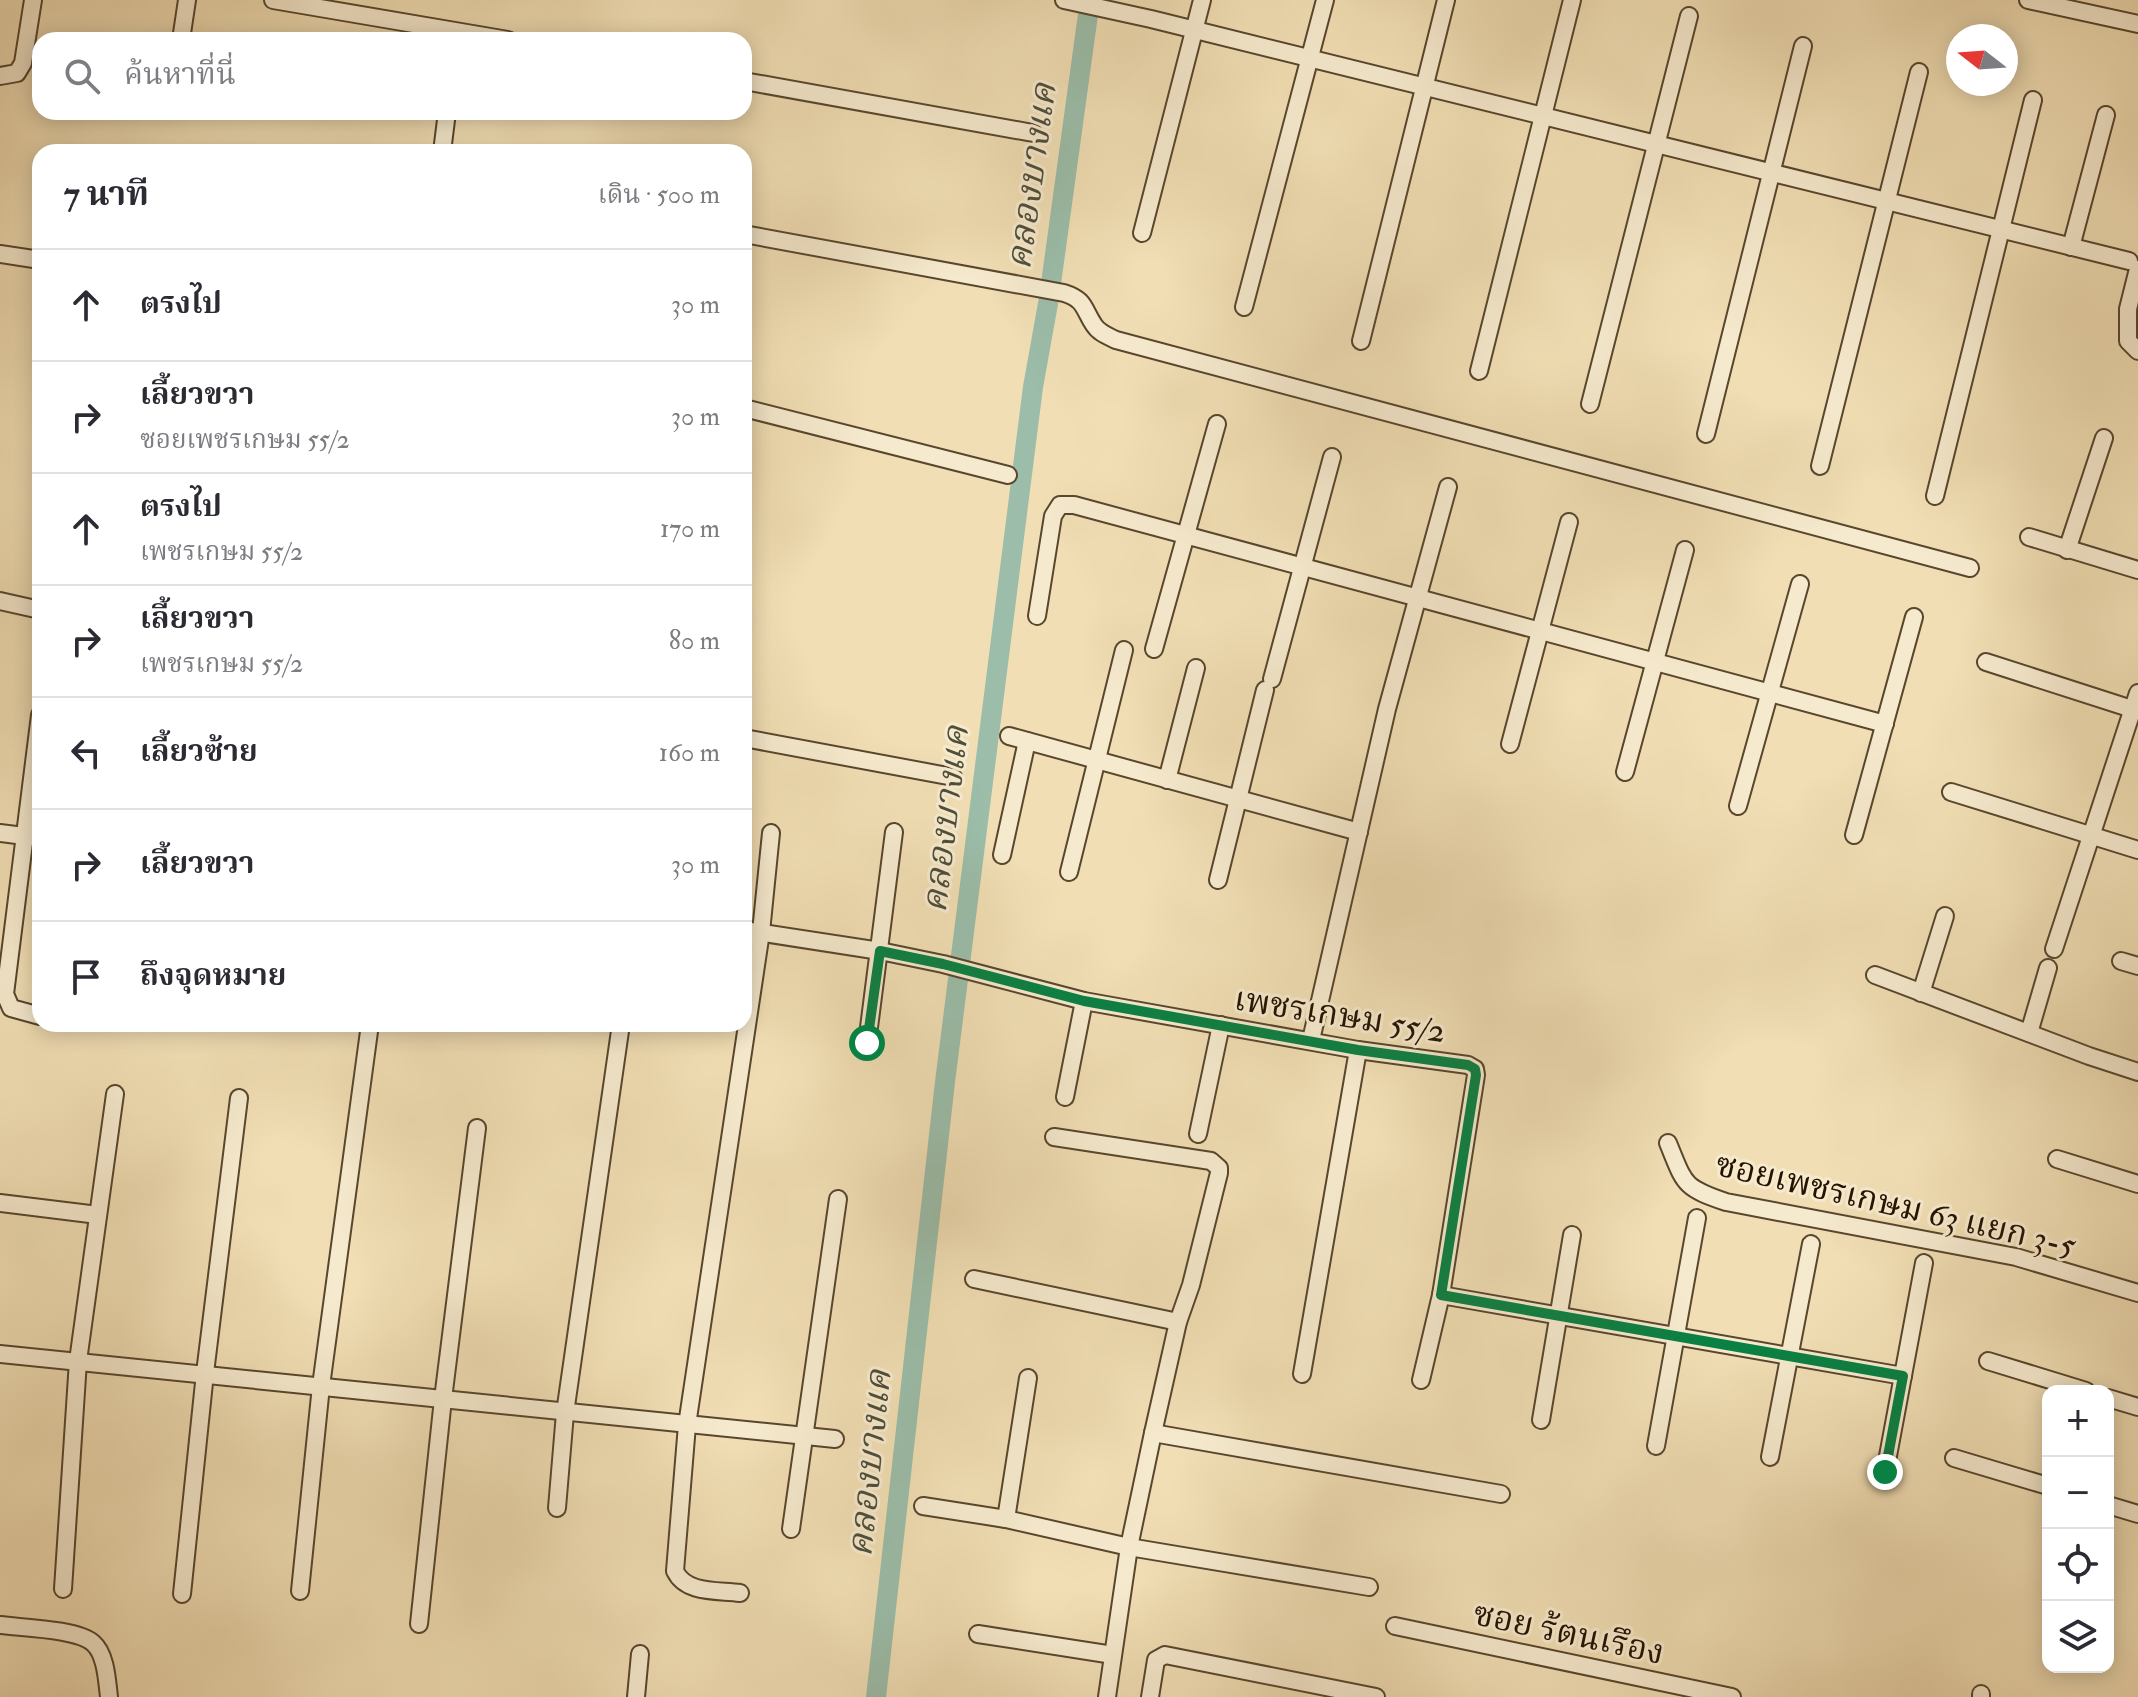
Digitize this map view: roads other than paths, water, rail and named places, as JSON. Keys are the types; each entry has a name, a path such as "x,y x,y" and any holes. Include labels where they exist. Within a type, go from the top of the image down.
{"street":[{"path":"0,76 17,73 23,63 33,0"},
{"path":"182,32 187,0"},
{"path":"273,0 437,32"},
{"path":"1142,233 1202,0"},
{"path":"1244,307 1325,0"},
{"path":"1361,341 1446,0"},
{"path":"1479,371 1572,0"},
{"path":"2028,0 2138,24"},
{"path":"1069,1 1424,86 2134,265 2128,309 2128,341 2138,351"},
{"path":"1590,404 1689,16"},
{"path":"1706,434 1803,46"},
{"path":"1820,466 1919,72"},
{"path":"752,82 1033,133"},
{"path":"1935,496 2033,100"},
{"path":"2071,247 2106,115"},
{"path":"443,144 446,120"},
{"path":"752,235 1057,291 1076,297 1087,308 1094,326 1116,340 1970,568"},
{"path":"0,254 32,259"},
{"path":"752,410 1008,475"},
{"path":"1154,649 1217,424"},
{"path":"2067,550 2104,438"},
{"path":"1218,880 1237,799 1332,457"},
{"path":"1311,1040 1387,709 1448,487"},
{"path":"1037,616 1053,516 1060,505 1074,505 1885,724"},
{"path":"1510,744 1569,522"},
{"path":"2029,537 2138,570"},
{"path":"1625,772 1685,550"},
{"path":"1738,806 1800,584"},
{"path":"0,601 32,608"},
{"path":"1854,835 1914,617"},
{"path":"1069,872 1124,650"},
{"path":"1986,662 2135,701 2054,949"},
{"path":"1167,780 1196,668"},
{"path":"1009,736 1359,832"},
{"path":"752,739 953,777"},
{"path":"1002,855 1027,741"},
{"path":"1951,792 2138,850"},
{"path":"867,1043 894,832"},
{"path":"0,833 32,838 5,994 11,1008 32,1014"},
{"path":"752,931 771,833"},
{"path":"1921,993 1945,916"},
{"name":"เพชรเกษม 55/2","path":"752,931 943,964 1084,1001 1358,1050 1468,1065 1475,1069 1441,1295 1421,1380"},
{"path":"2121,961 2138,966"},
{"path":"2029,1033 2048,968"},
{"path":"1875,975 2138,1072"},
{"path":"1065,1097 1084,1001"},
{"path":"1198,1134 1221,1025"},
{"path":"300,1591 321,1386 369,1032"},
{"path":"557,1508 565,1413 620,1032"},
{"path":"739,1032 687,1425 675,1571 679,1580 694,1588 740,1593"},
{"path":"1302,1374 1358,1050"},
{"path":"63,1589 78,1361 115,1094"},
{"path":"182,1594 239,1098"},
{"path":"419,1624 477,1128"},
{"path":"1054,1137 1211,1161 1219,1168 1191,1285 1178,1322 1153,1433 1129,1547 1107,1697"},
{"name":"ซอยเพชรเกษม 63 แยก 3-5","path":"1668,1143 1686,1185 1701,1194 1726,1202 2016,1257 2138,1293"},
{"path":"2057,1159 2138,1184"},
{"path":"791,1529 838,1199"},
{"path":"0,1203 98,1215"},
{"path":"1656,1446 1697,1218"},
{"path":"1541,1420 1572,1235"},
{"path":"1770,1457 1811,1244"},
{"path":"1885,1472 1924,1263"},
{"path":"974,1279 1178,1322"},
{"path":"1441,1295 1903,1376"},
{"path":"0,1354 835,1439"},
{"path":"1988,1361 2066,1385"},
{"path":"1006,1519 1028,1378"},
{"path":"2114,1400 2138,1407"},
{"path":"1153,1433 1501,1494"},
{"path":"1954,1458 2042,1484"},
{"path":"923,1506 1006,1519 1129,1547 1369,1587"},
{"path":"2114,1507 2138,1514"},
{"path":"0,1625 79,1636 94,1643 101,1655 109,1697"},
{"name":"ซอย ร้ตนเรึอง","path":"1395,1626 1732,1697"},
{"path":"978,1634 1113,1655"},
{"path":"636,1697 640,1654"},
{"path":"1150,1697 1156,1660 1165,1655 1376,1697"}],"waterway":[{"name":"คลองบางแค","path":"876,1697 945,1082 1033,387 1049,298 1090,0"}]}
